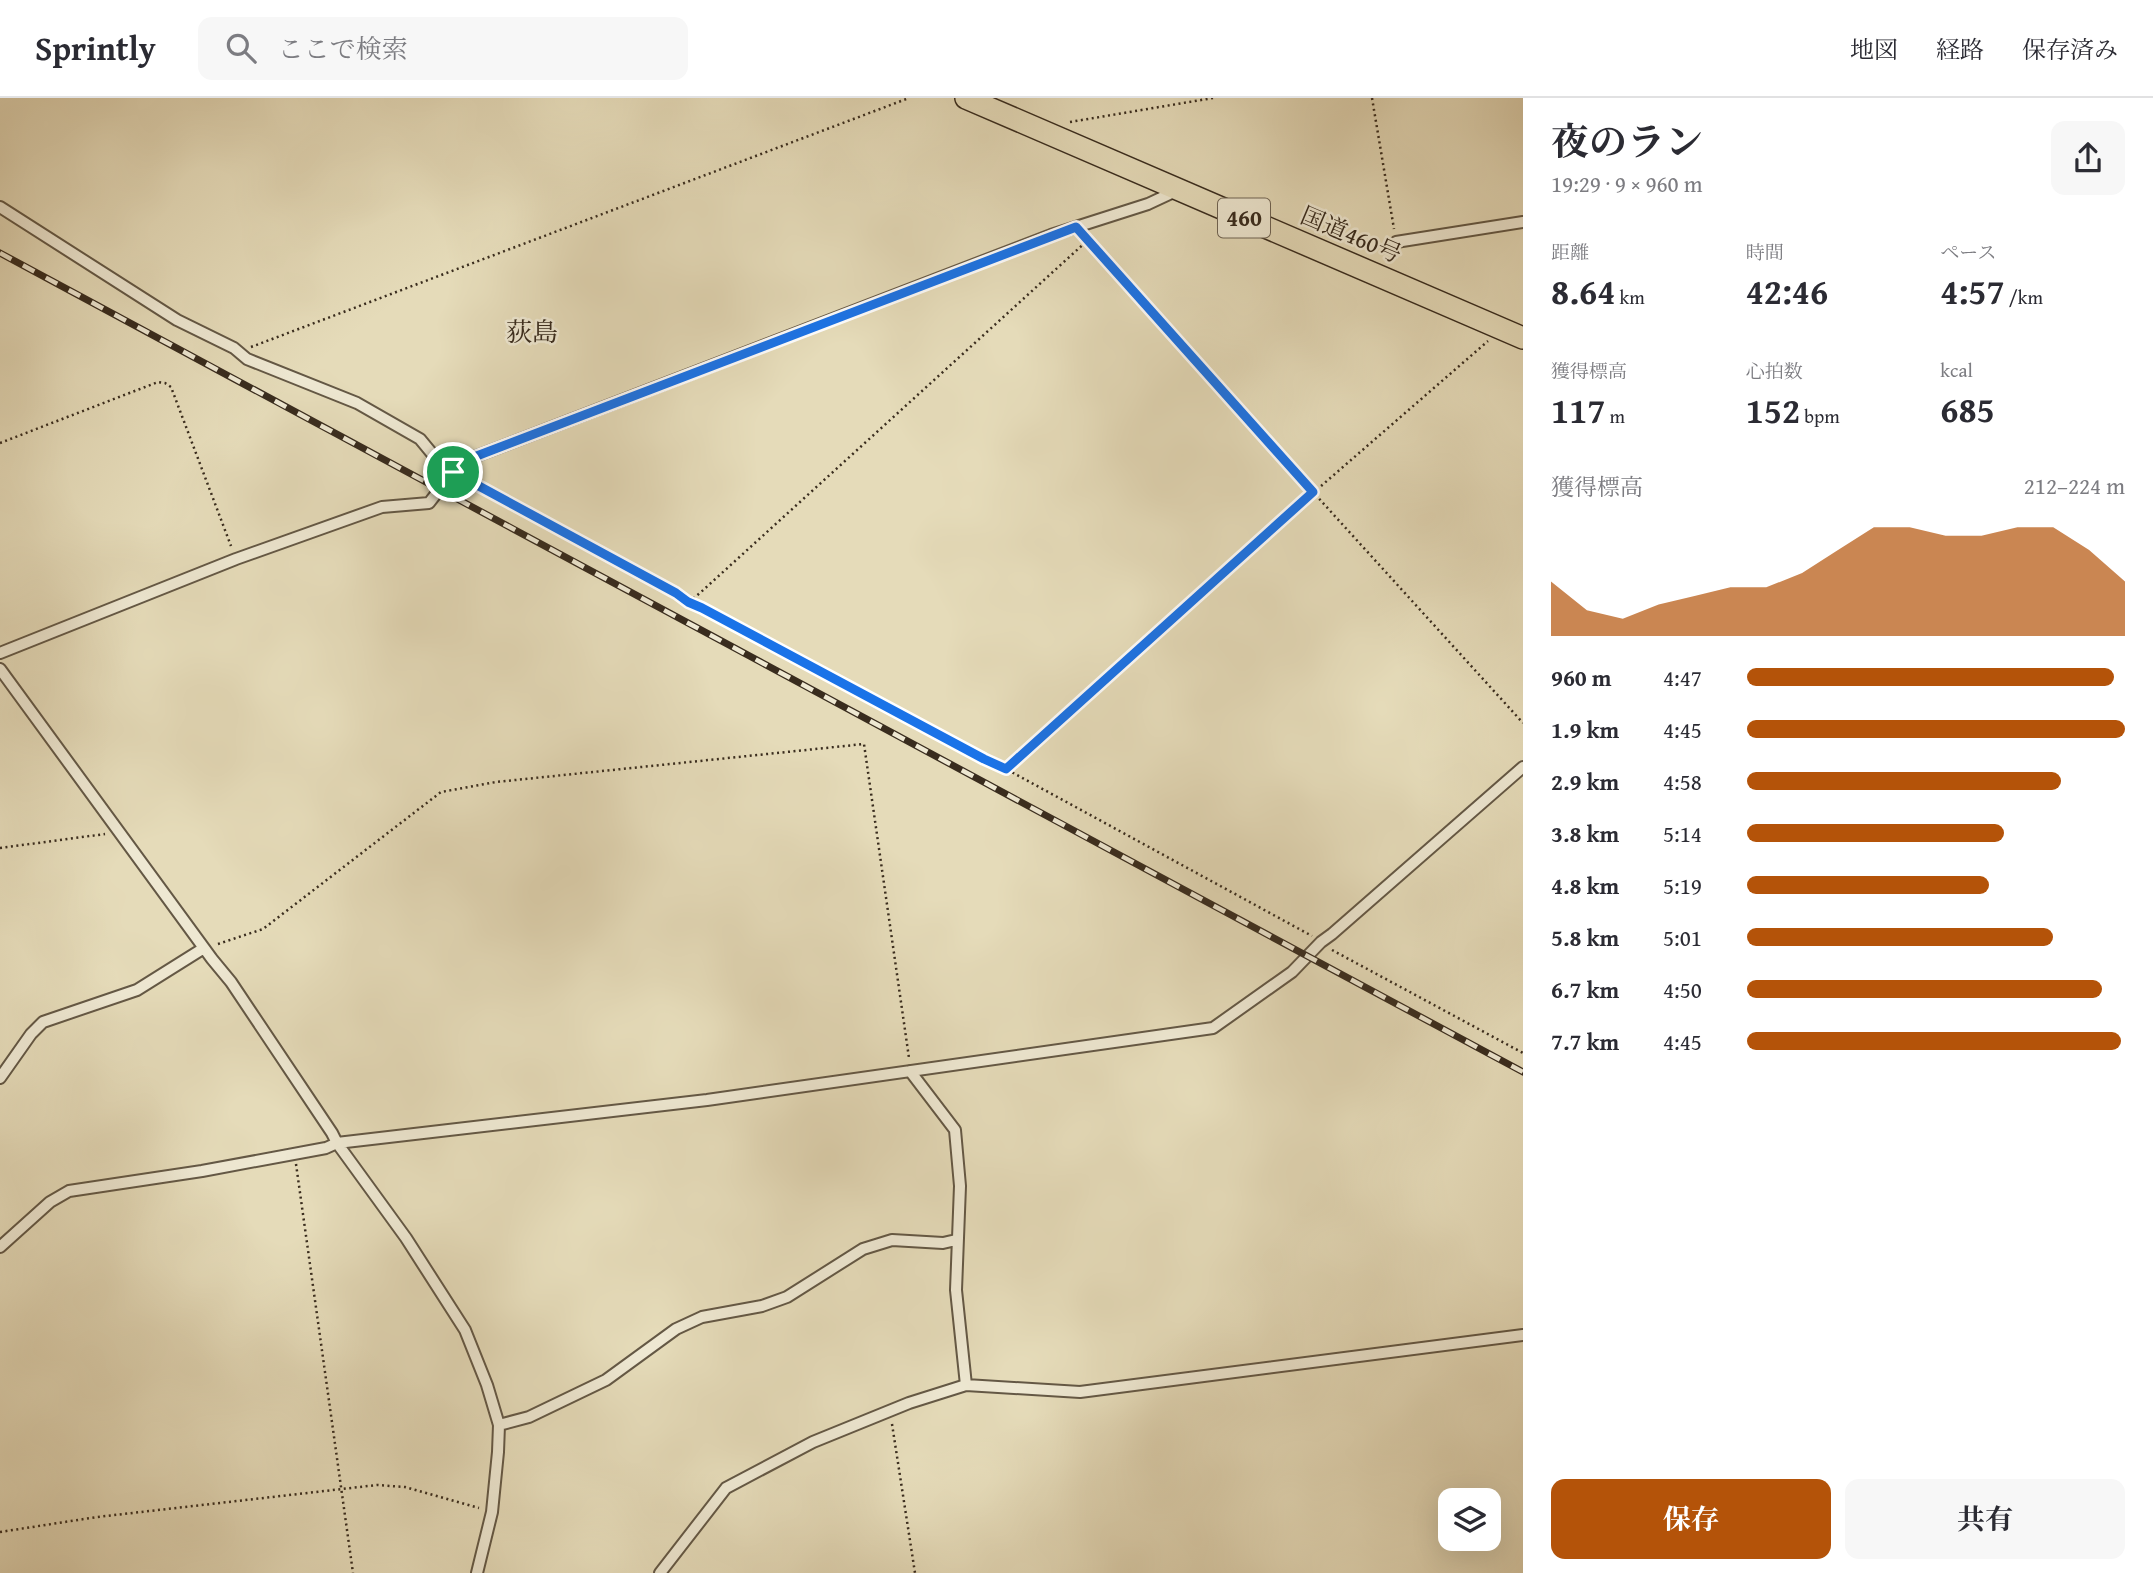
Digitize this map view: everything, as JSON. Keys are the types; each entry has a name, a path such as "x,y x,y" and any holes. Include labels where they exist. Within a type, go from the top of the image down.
{"highway":[{"name":"国道460号","path":"966,98 1523,338"}],"street":[{"path":"0,653 236,559 382,507 429,503 453,472 474,457 1076,227 1148,204 1178,189"},
{"path":"0,207 177,320 240,352 247,359 357,403 420,439 439,462 453,472"},
{"path":"1396,242 1523,222"},
{"path":"0,669 239,993 337,1143 406,1238 465,1331 487,1385 499,1425 492,1512 477,1573"},
{"path":"0,1247 50,1202 69,1191 202,1171 326,1148 337,1143 693,1102 1213,1028 1292,972 1321,942 1523,767"},
{"path":"0,1077 43,1022 137,990 204,948"},
{"path":"910,1071 955,1130 960,1186 956,1290 966,1385"},
{"path":"499,1425 529,1418 606,1380 676,1329 702,1317 762,1306 787,1297 863,1249 892,1240 943,1243 956,1240"},
{"path":"660,1573 726,1488 813,1442 891,1410 966,1385 1080,1392 1523,1335"}],"path":[{"path":"240,352 909,98"},
{"path":"1062,123 1213,98"},
{"path":"1373,98 1396,242"},
{"path":"1076,227 1523,723"},
{"path":"688,602 1088,240"},
{"path":"1006,769 1313,492 1502,329"},
{"path":"0,443 158,382 165,383 171,387 236,559"},
{"path":"453,472 688,602 1006,769 1296,926 1332,950 1523,1053"},
{"path":"204,948 263,929 441,792 496,782 864,744 910,1071"},
{"path":"0,848 118,832"},
{"path":"295,1154 353,1573"},
{"path":"891,1410 915,1573"},
{"path":"0,1532 85,1518 377,1485 405,1487 492,1512"}],"railway":[{"path":"0,253 1523,1072"}],"district":[{"name":"荻島","path":"532,332"}],"route":[{"path":"1076,227 1313,492 1006,769 688,602 453,472 474,457 1076,227"}]}
